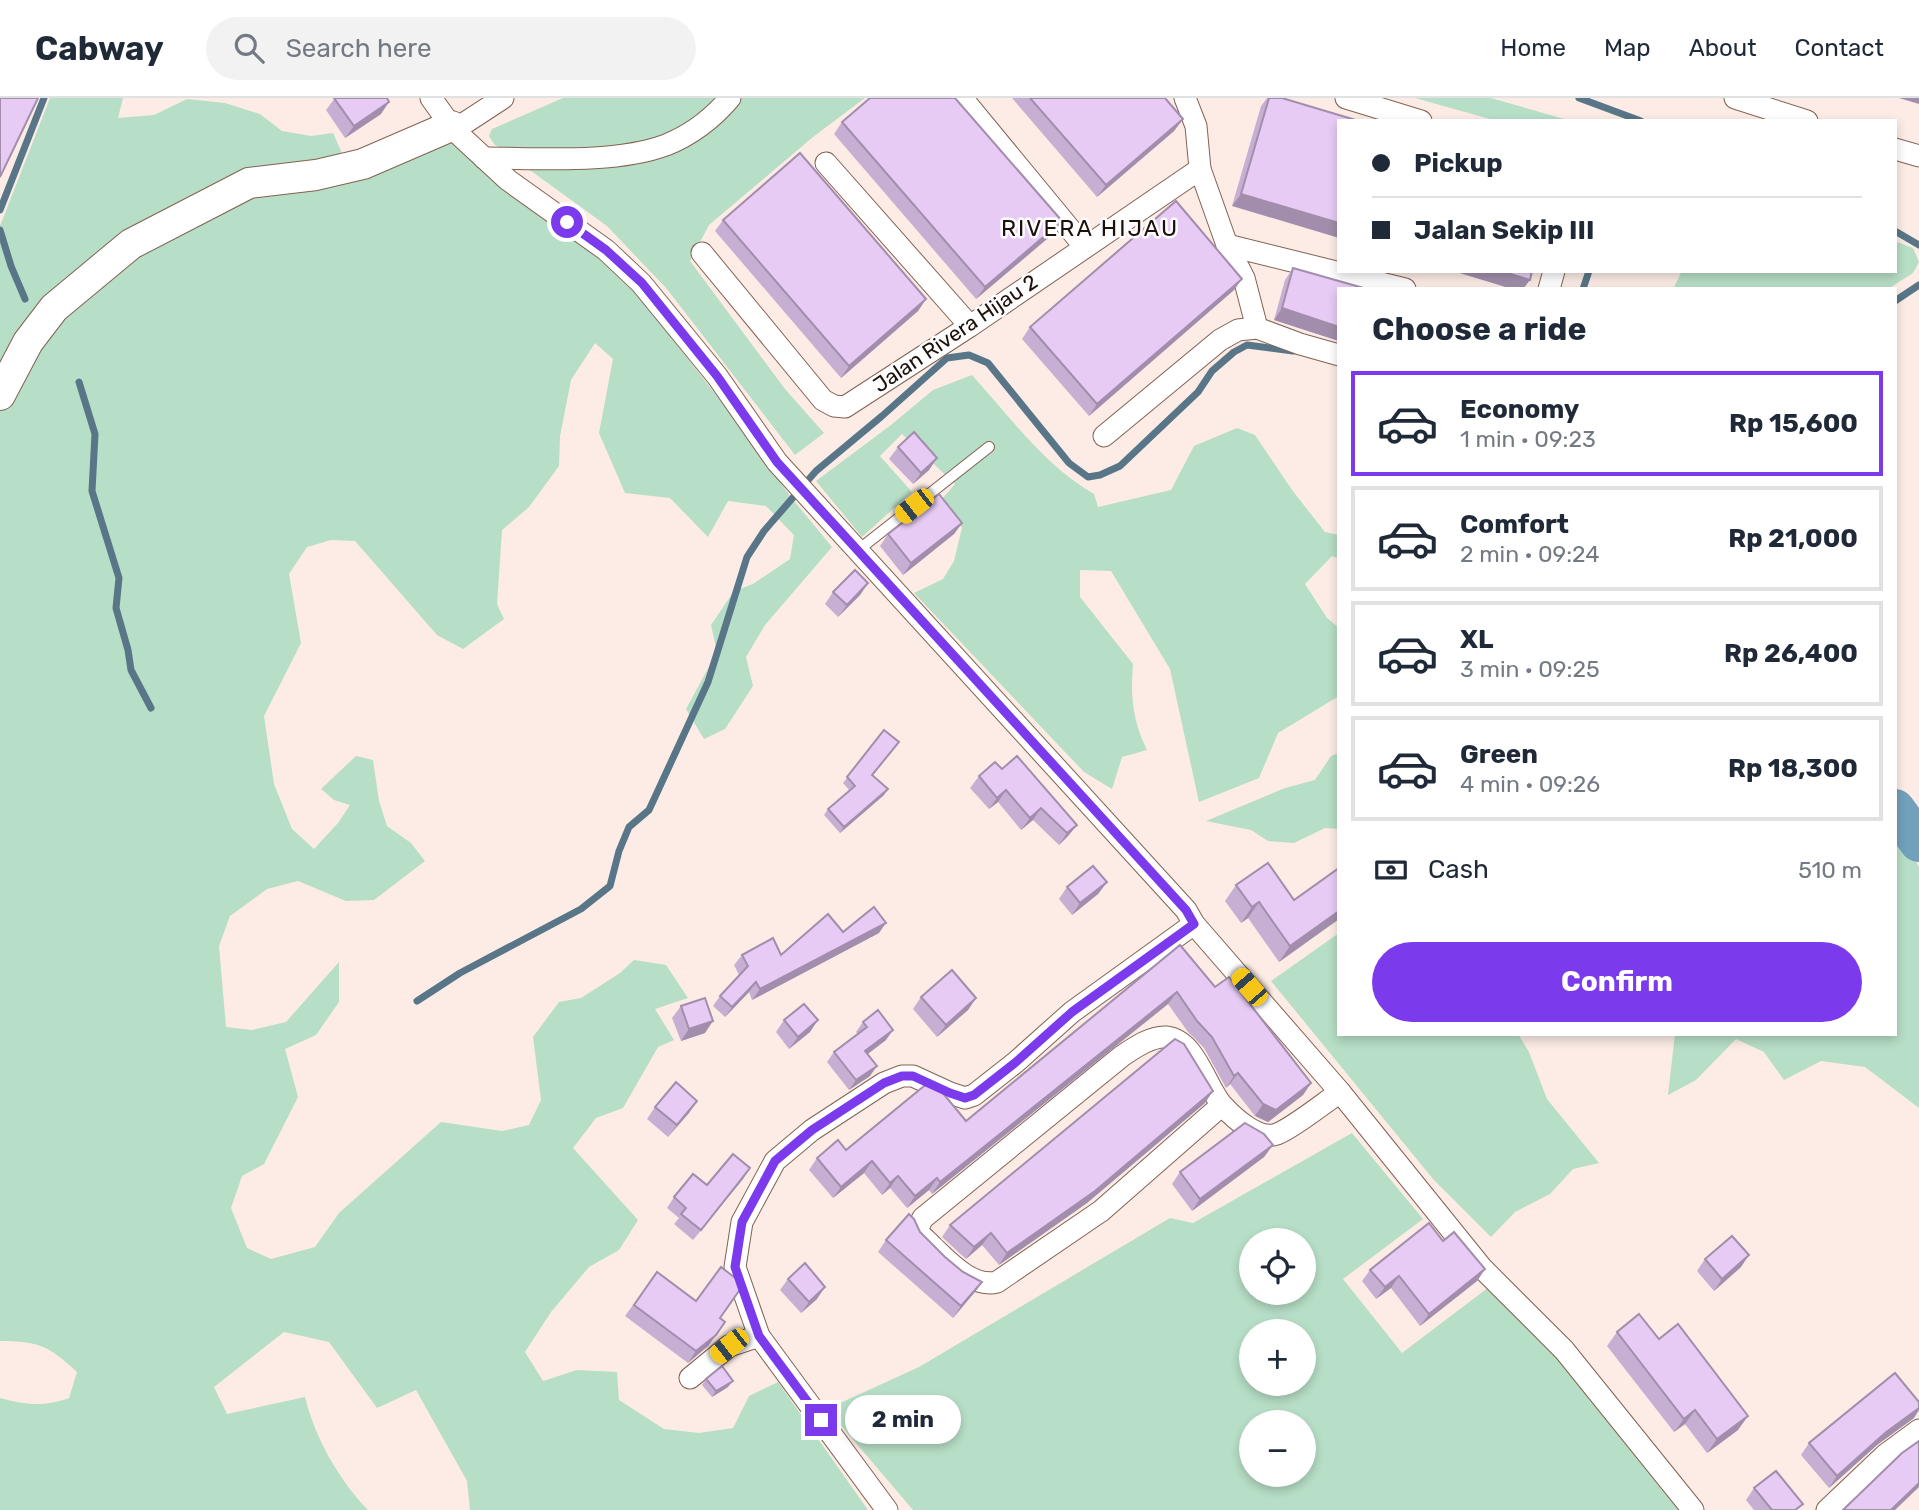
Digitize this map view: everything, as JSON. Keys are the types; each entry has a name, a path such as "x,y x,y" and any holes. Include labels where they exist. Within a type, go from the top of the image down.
{"street":[{"path":"431,98 452,128 508,180 606,250 642,283 717,376 777,462 1186,910 1194,924 1340,1092 1482,1268 1564,1350 1693,1510"},
{"path":"0,395 27,342 54,307 131,244 249,183 316,175 363,164 452,128 503,98"},
{"path":"484,158 628,154 666,145 697,128 730,98"},
{"path":"962,98 1084,246"},
{"path":"1185,98 1196,126 1200,169 1227,245 1244,278 1257,328"},
{"path":"1346,98 1414,119"},
{"path":"1735,98 1801,119"},
{"path":"1897,150 1919,156"},
{"path":"827,163 970,326"},
{"name":"Jalan Rivera Hijau 2","path":"702,253 823,400 834,406 845,407 970,326 1200,169"},
{"path":"1227,245 1337,272"},
{"path":"1340,273 1397,287"},
{"path":"1104,436 1220,340 1238,330 1257,328 1337,354"},
{"path":"887,1510 759,1336 735,1267 742,1222 775,1161 812,1130 884,1083 902,1076 913,1076 965,1098 974,1095 1072,1012 1194,924"},
{"path":"1222,1105 1101,1211 997,1282 988,1284 965,1275 920,1234 919,1225 923,1218 1138,1046 1166,1037 1187,1049 1222,1105 1261,1135 1276,1135 1340,1092"},
{"path":"690,1377 729,1346 759,1336"},
{"path":"1827,1510 1885,1455 1919,1430"}],"lane":[{"path":"857,551 989,447"}],"green space":[{"path":"50,98 123,98 118,118 154,115 187,99 225,103 260,114 282,131 311,136 333,133 345,160 443,122 632,288 832,547 765,625 746,657 753,686 725,729 704,739 686,709 717,652 711,625 734,591 753,584 790,559 794,535 766,506 728,501 708,537 670,498 625,493 599,433 613,359 595,343 571,380 560,436 559,466 529,507 502,530 497,604 504,619 463,649 437,635 355,541 331,540 307,547 289,574 301,643 264,716 274,784 292,829 314,849 338,823 350,805 334,800 321,789 356,756 373,760 379,801 387,826 411,843 425,861 374,900 346,901 298,881 267,889 230,916 219,946 226,1027 252,1030 286,1022 339,962 339,1002 316,1035 285,1049 298,1097 264,1164 242,1176 231,1208 247,1248 271,1259 315,1247 339,1213 441,1122 502,1131 529,1125 541,1100 533,1037 559,1002 581,998 620,973 634,960 666,965 688,998 655,1009 674,1040 658,1047 623,1108 596,1118 573,1148 638,1220 619,1250 589,1267 551,1312 525,1352 543,1381 577,1370 617,1372 619,1400 664,1429 699,1433 733,1428 749,1396 778,1382 868,1510 470,1510 467,1481 416,1390 377,1408 329,1342 284,1332 214,1387 227,1414 305,1397 329,1458 368,1510 0,1510 0,1398 34,1404 69,1398 77,1372 59,1356 43,1347 25,1342 0,1341 0,226"},
{"path":"563,98 865,98 813,137 709,225 690,261 785,389 824,433 795,455 667,289 607,226 494,144 489,136 492,129"},
{"path":"1415,98 1491,98 1564,119 1490,119"},
{"path":"1897,242 1913,248 1919,262 1913,273 1891,287 1674,287 1681,273 1897,273"},
{"path":"972,375 1044,455 1094,494 1098,507 1171,490 1194,446 1237,428 1255,435 1292,490 1325,532 1337,535 1337,558 1332,556 1305,584 1327,618 1337,626 1337,697 1278,733 1259,778 1199,802 1170,669 1111,571 1080,570 1080,597 1133,664 1134,708 1138,729 1147,750 1122,757 1112,789 1084,772 914,593 943,579 954,561 962,528 941,500 955,484 902,434 880,456 912,492 862,537 816,481 933,390"},
{"path":"1337,754 1337,829 1325,828 1294,843 1268,841 1251,830 1206,821 1285,788 1315,780 1331,756"},
{"path":"1897,826 1919,867 1919,1108 1865,1067 1821,1061 1784,1080 1764,1052 1736,1039 1696,1080 1668,1095 1675,1036 1897,1036"},
{"path":"1337,934 1337,1036 1519,1036 1529,1052 1547,1099 1599,1163 1573,1169 1550,1194 1515,1212 1491,1237 1433,1179 1271,981"},
{"path":"1352,1133 1423,1219 1343,1279 1402,1353 1489,1287 1573,1373 1692,1510 913,1510 827,1409 919,1367 1170,1218 1193,1223"}],"building":[{"path":"0,98 38,98 0,177"},
{"path":"334,98 387,98 389,102 354,126"},
{"path":"870,98 955,98 1062,221 985,287 842,122"},
{"path":"1030,98 1165,98 1183,119 1106,185"},
{"path":"1269,98 1282,98 1352,119 1337,119 1337,222 1241,194"},
{"path":"800,153 926,299 849,366 723,220"},
{"path":"1176,201 1242,279 1097,404 1030,327"},
{"path":"1293,268 1360,287 1337,287 1337,326 1282,308"},
{"path":"1507,273 1532,273 1530,280"},
{"path":"914,432 937,458 921,473 898,447"},
{"path":"939,494 962,523 911,563 888,534"},
{"path":"855,570 868,583 847,605 833,592"},
{"path":"884,730 899,742 872,775 888,789 844,827 828,809 855,786 847,777"},
{"path":"1017,756 1077,825 1067,833 1041,808 1030,818 1006,790 997,798 979,776 995,762 1002,769"},
{"path":"1268,863 1294,900 1337,869 1337,912 1290,946 1259,902 1252,907 1236,885"},
{"path":"1093,866 1107,882 1080,903 1067,887"},
{"path":"874,907 886,923 760,989 756,982 732,1007 720,996 748,966 742,955 773,938 781,955 828,914 843,932"},
{"path":"1180,945 1215,987 1229,977 1311,1083 1276,1110 1263,1104 1238,1073 1234,1076 1212,1037 1177,992 940,1182 937,1178 915,1196 898,1176 890,1183 872,1161 841,1187 817,1158 838,1140 846,1150 929,1082 937,1086 966,1121"},
{"path":"952,970 976,998 946,1025 921,997"},
{"path":"705,998 713,1021 689,1029 681,1006"},
{"path":"804,1004 818,1020 798,1037 784,1020"},
{"path":"878,1010 893,1030 865,1051 877,1066 856,1080 834,1052 867,1027 863,1022"},
{"path":"1175,1039 1184,1044 1213,1091 1095,1191 1007,1253 991,1233 974,1247 950,1225"},
{"path":"676,1082 697,1101 677,1125 655,1107"},
{"path":"1245,1123 1264,1134 1273,1145 1200,1199 1180,1172"},
{"path":"733,1154 750,1168 701,1230 681,1214 686,1208 674,1197 693,1174 707,1185"},
{"path":"909,1214 920,1232 945,1257 963,1272 982,1282 961,1306 886,1240"},
{"path":"1429,1223 1443,1241 1454,1232 1485,1269 1429,1314 1399,1276 1385,1287 1370,1270"},
{"path":"1732,1236 1749,1255 1722,1279 1705,1259"},
{"path":"805,1263 825,1287 809,1302 788,1279"},
{"path":"721,1267 738,1280 741,1288 720,1318 725,1322 716,1335 696,1351 634,1305 657,1272 696,1301"},
{"path":"1639,1314 1659,1339 1678,1324 1748,1416 1717,1439 1695,1410 1684,1419 1617,1332"},
{"path":"722,1366 733,1381 716,1391 706,1379"},
{"path":"1895,1373 1919,1402 1919,1408 1885,1433 1837,1476 1809,1443"},
{"path":"1919,1441 1919,1483 1891,1510 1843,1510 1902,1453"},
{"path":"1776,1471 1803,1504 1795,1510 1772,1510 1754,1488"}],"waterway":[{"path":"0,210 44,98"},
{"path":"1579,98 1636,119"},
{"path":"0,230 25,299"},
{"path":"1897,232 1919,245"},
{"path":"1584,287 1588,273"},
{"path":"1897,300 1919,285"},
{"path":"417,1001 460,973 581,909 610,886 619,851 629,827 649,810 708,682 747,557 764,531 816,471 947,358 969,355 988,363 1069,463 1088,477 1120,466 1198,392 1212,371 1234,352 1247,345 1293,351"},
{"path":"79,382 95,434 92,491 119,578 116,608 131,670 151,708"},
{"path":"1897,812 1919,842"}],"district":[{"name":"RIVERA HIJAU","path":"1090,228"}],"route":[{"path":"567,222 606,250 642,283 717,376 777,462 1186,910 1194,924 1072,1012 974,1095 965,1098 913,1076 902,1076 884,1083 812,1130 775,1161 742,1222 735,1267 759,1336 821,1420"}]}
